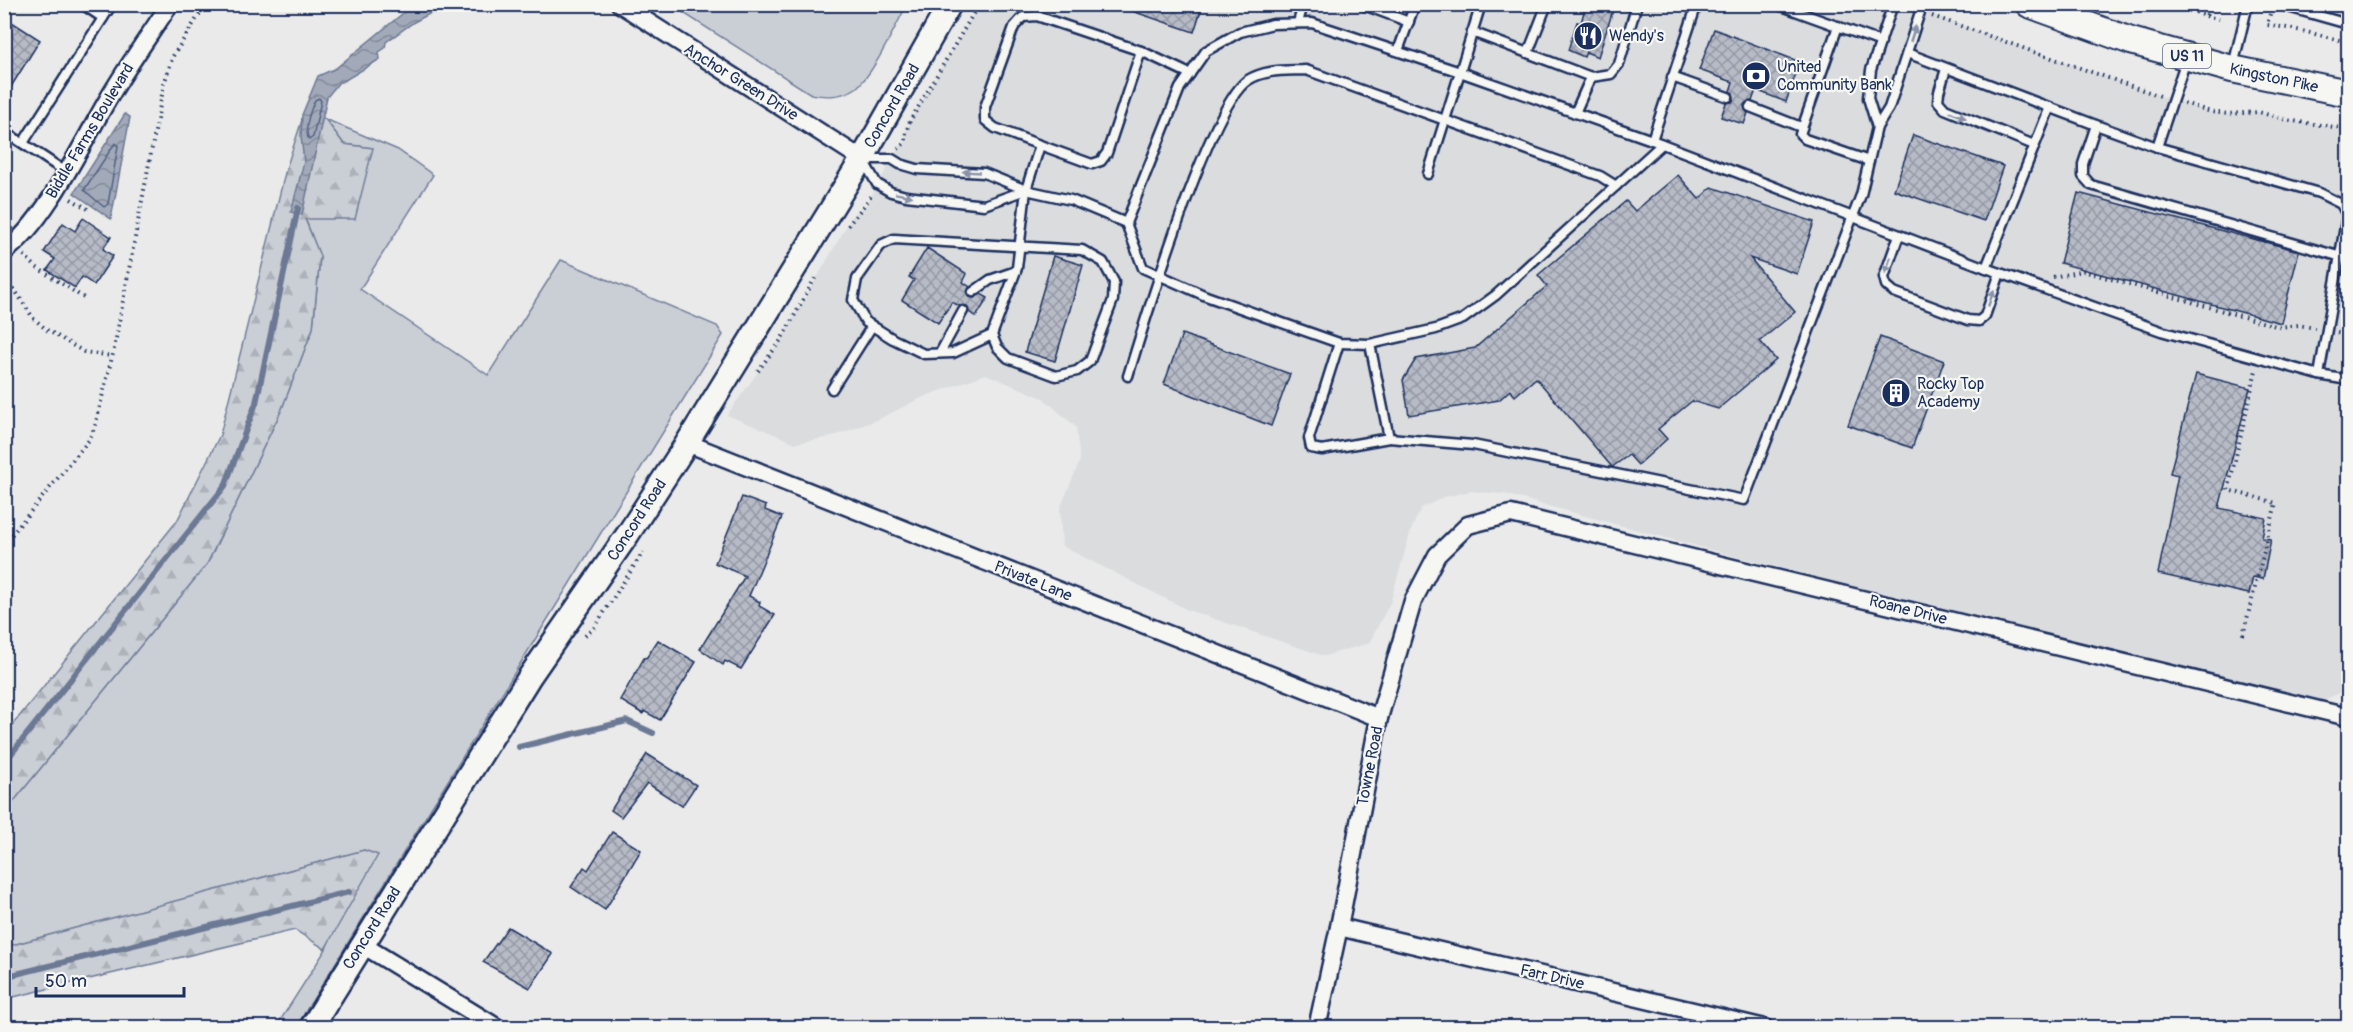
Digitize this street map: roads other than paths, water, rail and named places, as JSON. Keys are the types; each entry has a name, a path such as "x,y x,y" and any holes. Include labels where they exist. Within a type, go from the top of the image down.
{"main road":[{"name":"Kingston Pike","path":"2029,4 2131,41 2232,69 2349,93"}],"street":[{"name":"Biddle Farms Boulevard","path":"4,252 24,235 66,172 109,98 170,4"},
{"name":"Anchor Green Drive","path":"620,4 862,159"},
{"name":"Concord Road","path":"310,1028 530,676 628,534 687,443 862,159 950,4"},
{"name":"Private Lane","path":"687,443 1379,718"},
{"name":"Roane Drive","path":"1468,525 1511,513 2349,717"},
{"name":"Towne Road","path":"1317,1028 1379,718 1413,601 1437,555 1468,525"},
{"name":"Farr Drive","path":"1339,927 1765,1028"},
{"path":"361,944 498,1028"}],"lane":[{"path":"82,4 103,18"},
{"path":"23,143 112,4"},
{"path":"1298,23 1303,4"},
{"path":"1361,4 1409,22"},
{"path":"1398,51 1415,4"},
{"path":"1428,174 1481,4"},
{"path":"1528,53 1547,4"},
{"path":"1472,32 1591,77 1611,74 1619,64 1637,4"},
{"path":"1652,140 1697,4"},
{"path":"1776,4 1881,42"},
{"path":"1877,127 1868,98 1871,70 1893,4"},
{"path":"2232,69 2248,4"},
{"path":"2275,4 2349,24"},
{"path":"1339,343 1309,438 1311,448 1322,450 1389,438 1473,445 1744,500 1860,195 1877,127 1889,108 1919,8"},
{"path":"1141,51 1107,153 1101,161 1092,164 995,128 985,120 988,97 1014,27 1023,17 1037,16 1141,51 1190,74"},
{"path":"1662,144 1496,295 1463,319 1436,329 1370,344 1339,343 1206,296 1143,268 1126,223 1180,88 1206,51 1239,32 1273,24 1312,22 1652,140 1986,268 2161,331 2319,375 2349,380"},
{"path":"1838,27 1800,134 1805,139 1869,161"},
{"path":"1907,53 2157,147 2319,193 2341,204 2347,215 2319,375"},
{"path":"2157,147 2187,56"},
{"path":"1946,69 1938,101 1945,109 2034,145"},
{"path":"1128,376 1160,276 1202,161 1228,103 1246,81 1269,71 1306,70 1600,176 1616,186"},
{"path":"1575,113 1591,77"},
{"path":"1672,77 1728,98"},
{"path":"1750,107 1801,127"},
{"path":"1986,268 2050,107"},
{"path":"2096,125 2083,164 2083,176 2091,185 2338,256"},
{"path":"4,131 66,172"},
{"path":"992,335 953,353 924,354 866,322 853,300 856,279 881,245 894,239 1020,247 1082,249 1103,262 1113,282 1113,300 1090,361 1077,371 1056,375 1008,358 997,347 992,335 1016,272 1020,247 1026,190 1040,145"},
{"path":"862,159 878,184 891,192 906,195 984,205 1026,190"},
{"path":"862,159 892,159 917,169 984,173 1026,190 1071,200 1126,223"},
{"path":"1899,235 1884,277 1886,285 1894,292 1968,320 1979,321 1985,315 2000,273"},
{"path":"973,292 990,280 1016,272"},
{"path":"940,353 963,311"},
{"path":"832,389 872,326"},
{"path":"1370,344 1389,438"}],"water":[{"path":"413,5 439,5 435,11 414,22 386,42 385,48 379,52 380,59 339,82 327,97 302,215 291,212 304,162 301,136 302,115 318,76 336,68"},
{"path":"125,114 130,117 111,219 74,193"}],"waterway":[{"path":"4,763 225,486 256,403 298,208"},
{"path":"519,747 627,721 653,733"},
{"path":"4,977 349,892"}],"place":[{"name":"Wendy's","path":"1588,36"},
{"name":"United Community Bank","path":"1756,76"},
{"name":"Rocky Top Academy","path":"1896,393"}]}
